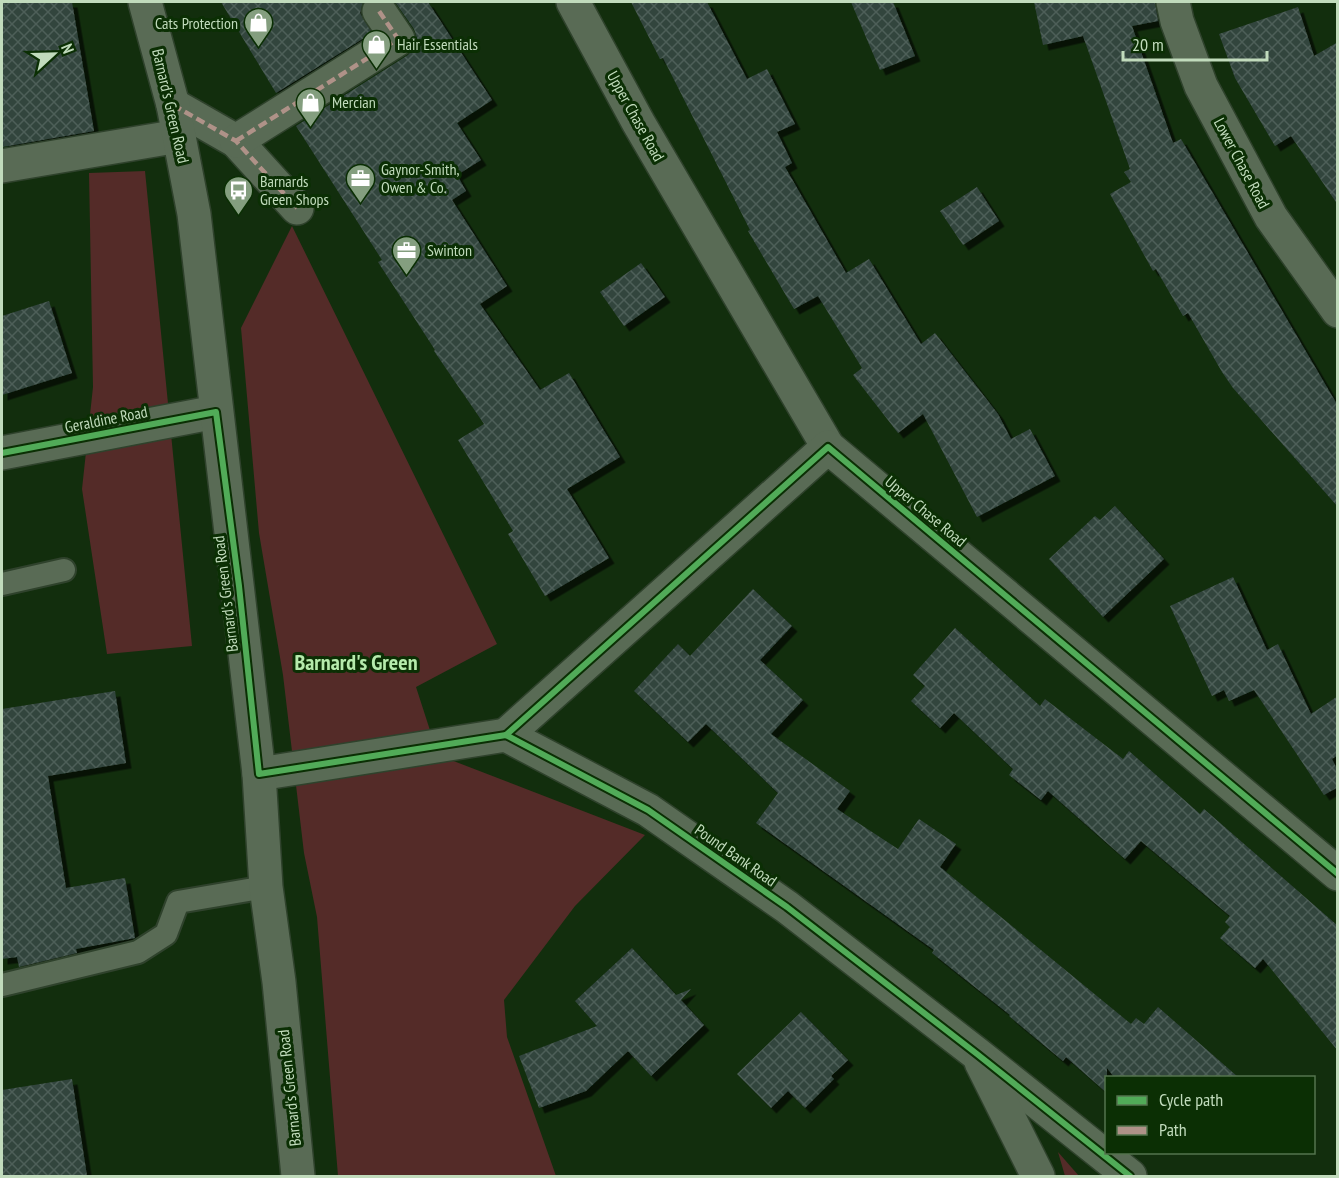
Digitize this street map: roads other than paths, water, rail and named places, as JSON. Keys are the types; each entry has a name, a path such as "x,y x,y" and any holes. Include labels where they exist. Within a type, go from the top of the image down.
{"street":[{"name":"Barnard's Green Road","path":"145,2 176,120 194,214 216,412 239,586 259,774 266,886 279,982 298,1176"},
{"name":"Upper Chase Road","path":"573,2 638,122 828,447 1338,874"},
{"name":"Lower Chase Road","path":"1173,2 1181,32 1207,96 1271,217 1338,311"},
{"path":"236,141 398,39 379,11"},
{"path":"2,166 176,120 236,141 297,208"},
{"name":"Geraldine Road","path":"2,453 216,412"},
{"path":"259,774 506,735 828,447"},
{"name":"Pound Bank Road","path":"506,735 648,810 787,907 1130,1176"},
{"path":"977,1054 1038,1176"}],"lane":[{"path":"2,584 64,570"},
{"path":"2,985 138,952 166,934 178,902 266,886"}],"place":[{"name":"Cats Protection","path":"259,48"},
{"name":"Hair Essentials","path":"376,70"},
{"name":"Mercian","path":"311,128"},
{"name":"Gaynor-Smith, Owen & Co.","path":"360,204"},
{"name":"Barnards Green Shops","path":"239,216"},
{"name":"Swinton","path":"406,276"}],"district":[{"name":"Barnard's Green","path":"356,662"}]}
